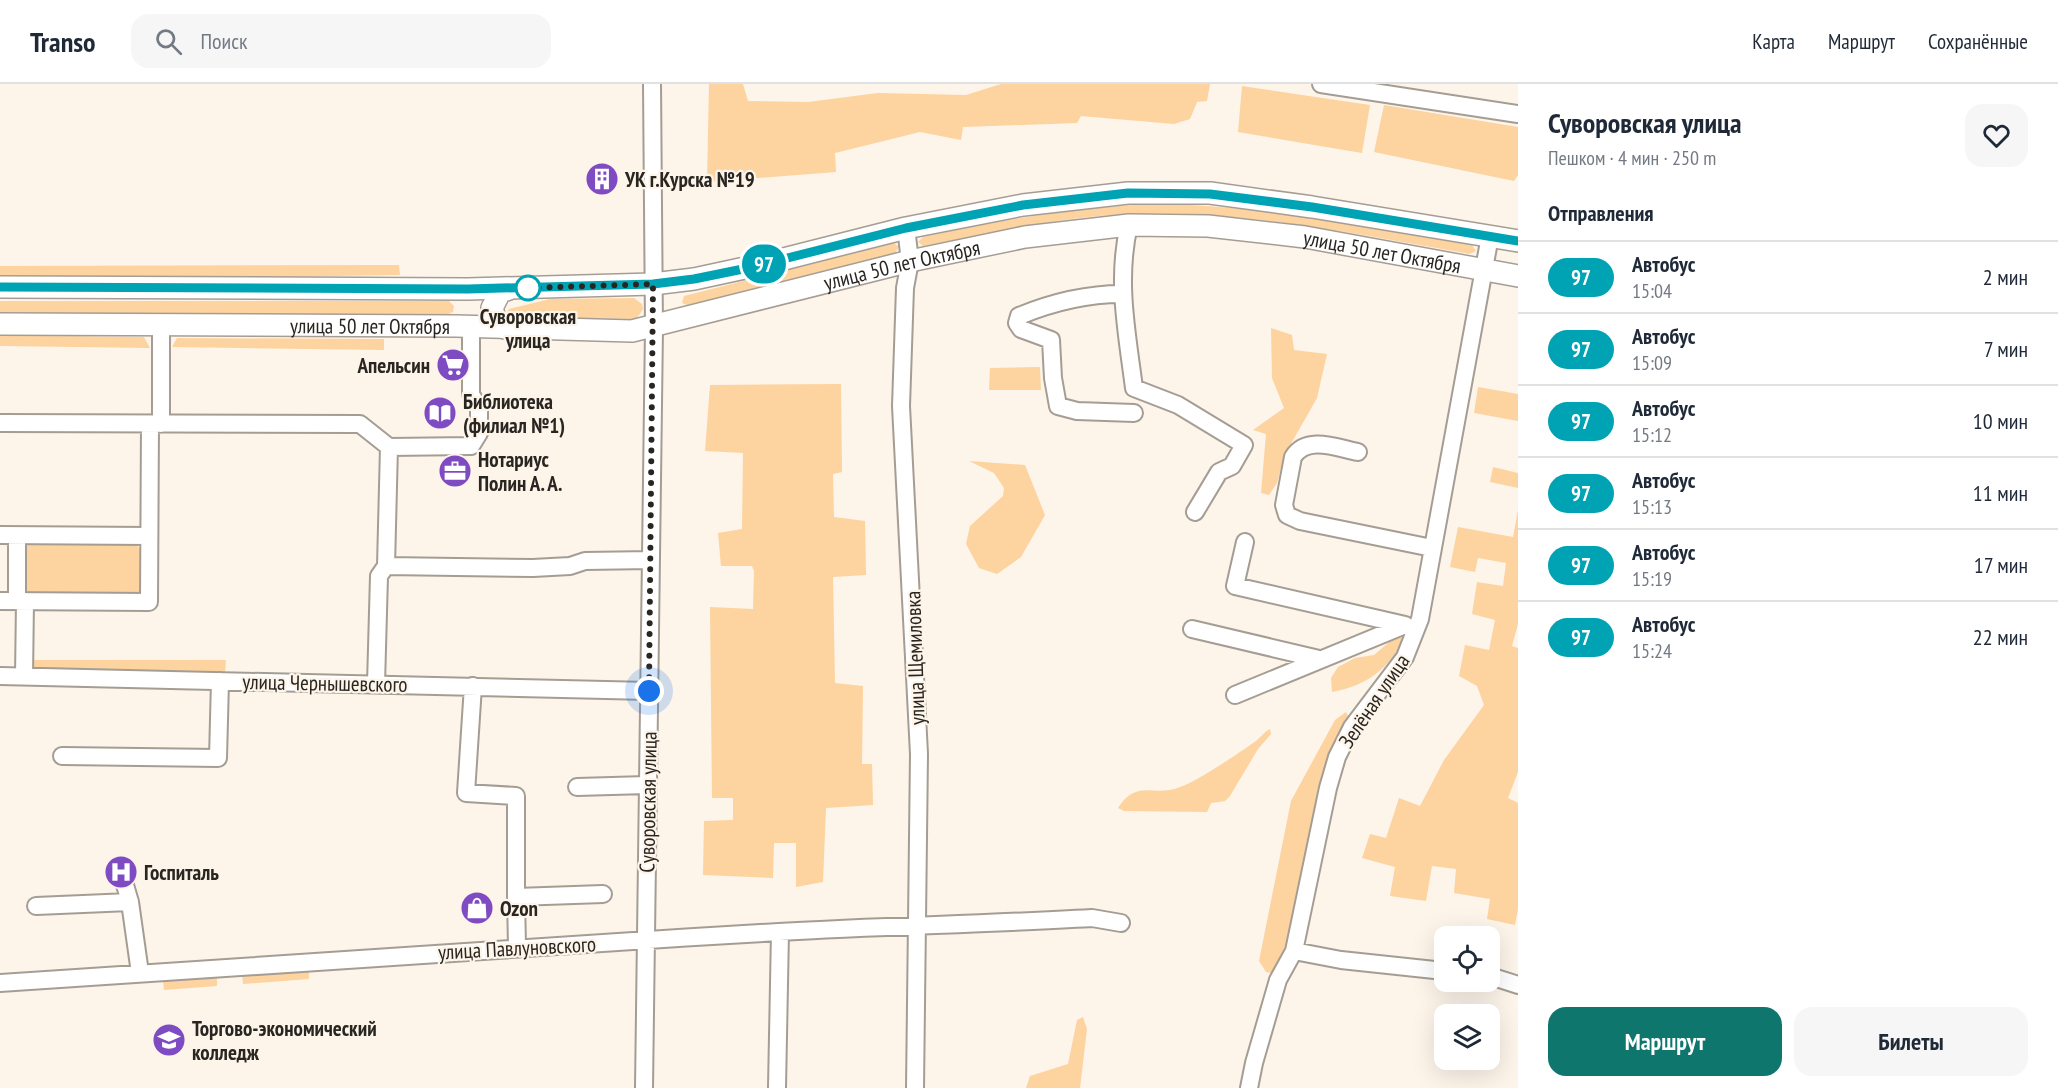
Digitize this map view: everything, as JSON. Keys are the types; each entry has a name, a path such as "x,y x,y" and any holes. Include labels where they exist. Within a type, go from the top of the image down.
{"main road":[{"name":"улица 50 лет Октября","path":"0,287 509,289 653,284 694,279 758,266 906,228 1023,205 1097,195 1210,194 1312,207 1518,242"},
{"name":"улица 50 лет Октября","path":"0,324 469,327 632,331 654,328 910,261 1024,237 1130,225 1208,226 1305,237 1518,276"},
{"path":"468,289 479,300 481,308 479,316 469,327"},
{"path":"506,328 496,322 492,308 500,292 509,289"}],"street":[{"name":"Суворовская улица","path":"644,1088 654,328 652,84"},
{"path":"1321,84 1518,114"},
{"path":"1130,225 1123,252 1122,294 1134,388 1178,405 1244,445 1232,466 1220,472 1195,512"},
{"name":"улица Щемиловка","path":"906,228 910,261 905,288 901,406 919,754 915,1088"},
{"name":"Зелёная улица","path":"1249,1088 1278,980 1294,951 1328,788 1337,757 1352,727 1405,657 1432,548 1490,236"},
{"path":"1122,294 1101,294 1053,302 1019,316 1017,323 1021,329 1051,340 1053,378 1058,406 1077,411 1134,413"},
{"path":"14,601 148,602 149,536 160,326"},
{"path":"0,423 360,424 389,447 471,446 479,433 479,409 471,394 469,327"},
{"path":"1358,452 1314,444 1303,446 1297,451 1293,457 1284,505 1287,515 1300,521 1432,548"},
{"path":"376,684 379,576 386,566 389,447"},
{"path":"24,677 8,535 149,536"},
{"path":"1245,542 1235,586 1412,622"},
{"path":"386,566 533,568 570,566 585,561 651,560"},
{"path":"1235,696 1412,622"},
{"path":"1192,629 1319,659"},
{"name":"улица Чернышевского","path":"0,676 649,691"},
{"path":"62,756 218,758 220,681"},
{"path":"473,686 466,793 516,796 517,947"},
{"path":"576,787 647,785"},
{"path":"120,868 130,902 140,973"},
{"path":"516,897 603,894"},
{"path":"36,906 130,902"},
{"name":"улица Павлуновского","path":"0,983 517,947 646,942 780,932 1092,918 1121,923"},
{"path":"777,1088 780,932"},
{"path":"1294,951 1341,960 1434,970"},
{"path":"1500,979 1518,985"}],"shaded area":[{"path":"709,84 743,84 748,101 808,102 878,93 966,95 1001,84 1210,84 1207,101 1197,102 1190,119 1174,124 1081,116 1077,123 963,127 961,140 920,132 835,153 836,172 707,182"},
{"path":"1242,86 1370,105 1362,153 1238,132"},
{"path":"1384,105 1518,127 1518,175 1514,181 1374,152"},
{"path":"1155,204 1235,208 1314,218 1472,245 1476,251 1470,254 1285,223 1192,214 1099,216 1032,225 923,246 918,242 923,237 1038,215"},
{"path":"894,243 899,247 895,253 697,303 687,305 682,303 684,296"},
{"path":"399,265 400,275 0,281 0,266"},
{"path":"634,298 642,304 643,309 637,318 631,319 508,317 505,315 509,309 550,299"},
{"path":"0,301 449,301 454,306 453,312 444,316 0,314"},
{"path":"1271,328 1292,335 1294,350 1327,354 1317,398 1284,456 1277,483 1269,495 1261,493 1266,434 1253,430 1284,408 1272,378"},
{"path":"0,335 144,337 150,348 0,346"},
{"path":"177,338 384,339 384,350 172,347"},
{"path":"1040,367 1041,390 989,390 990,368"},
{"path":"841,384 842,472 833,474 834,517 865,521 866,575 833,577 835,683 863,686 862,764 872,764 873,805 826,808 823,882 796,887 796,843 774,843 773,878 703,875 704,821 733,820 733,798 712,798 710,607 753,609 754,571 752,566 721,566 718,533 742,529 743,453 705,451 710,385"},
{"path":"1478,387 1518,394 1518,421 1474,413"},
{"path":"969,461 1025,465 1045,515 1021,557 997,574 979,568 966,544 970,526 1003,496 1004,488 994,473"},
{"path":"1493,467 1518,473 1518,488 1490,482"},
{"path":"1518,510 1518,624 1512,646 1518,648 1518,772 1508,798 1518,803 1518,909 1515,925 1487,919 1490,899 1454,893 1456,869 1432,866 1426,901 1390,896 1395,867 1362,858 1370,834 1386,838 1399,798 1420,806 1444,760 1484,705 1477,686 1459,676 1465,645 1489,650 1495,620 1472,614 1477,582 1503,586 1506,563 1478,558 1475,572 1450,567 1458,527 1513,537"},
{"path":"25,541 134,542 142,551 141,593 130,593 122,598 20,597"},
{"path":"1394,638 1406,638 1392,659 1376,674 1356,685 1332,692 1331,678 1338,667 1355,658 1374,655"},
{"path":"30,660 226,660 225,673 38,668 32,667"},
{"path":"1346,712 1350,720 1284,950 1271,973 1266,972 1259,961 1291,801 1335,720"},
{"path":"1270,729 1271,734 1258,749 1230,796 1225,801 1211,803 1207,812 1124,811 1118,808 1125,799 1140,791 1171,790 1197,779 1249,746"},
{"path":"309,969 309,979 243,984 242,974"},
{"path":"217,976 217,986 164,990 163,980"},
{"path":"1083,1017 1087,1029 1080,1088 1026,1088 1030,1076 1068,1064 1077,1020"}],"bus line":[{"name":"97","path":"0,287 468,289 653,284 694,279 748,268 906,228 1023,205 1128,193 1210,194 1312,207 1518,241"}],"place":[{"name":"УК г.Курска №19","path":"602,179"},
{"name":"Суворовская улица","path":"528,288"},
{"name":"Апельсин","path":"453,365"},
{"name":"Библиотека (филиал №1)","path":"440,413"},
{"name":"Нотариус Полин А. А.","path":"455,471"},
{"name":"Госпиталь","path":"121,872"},
{"name":"Ozon","path":"477,908"},
{"name":"Торгово-экономический колледж","path":"169,1040"}],"route":[{"path":"528,288 653,284 649,691"}]}
